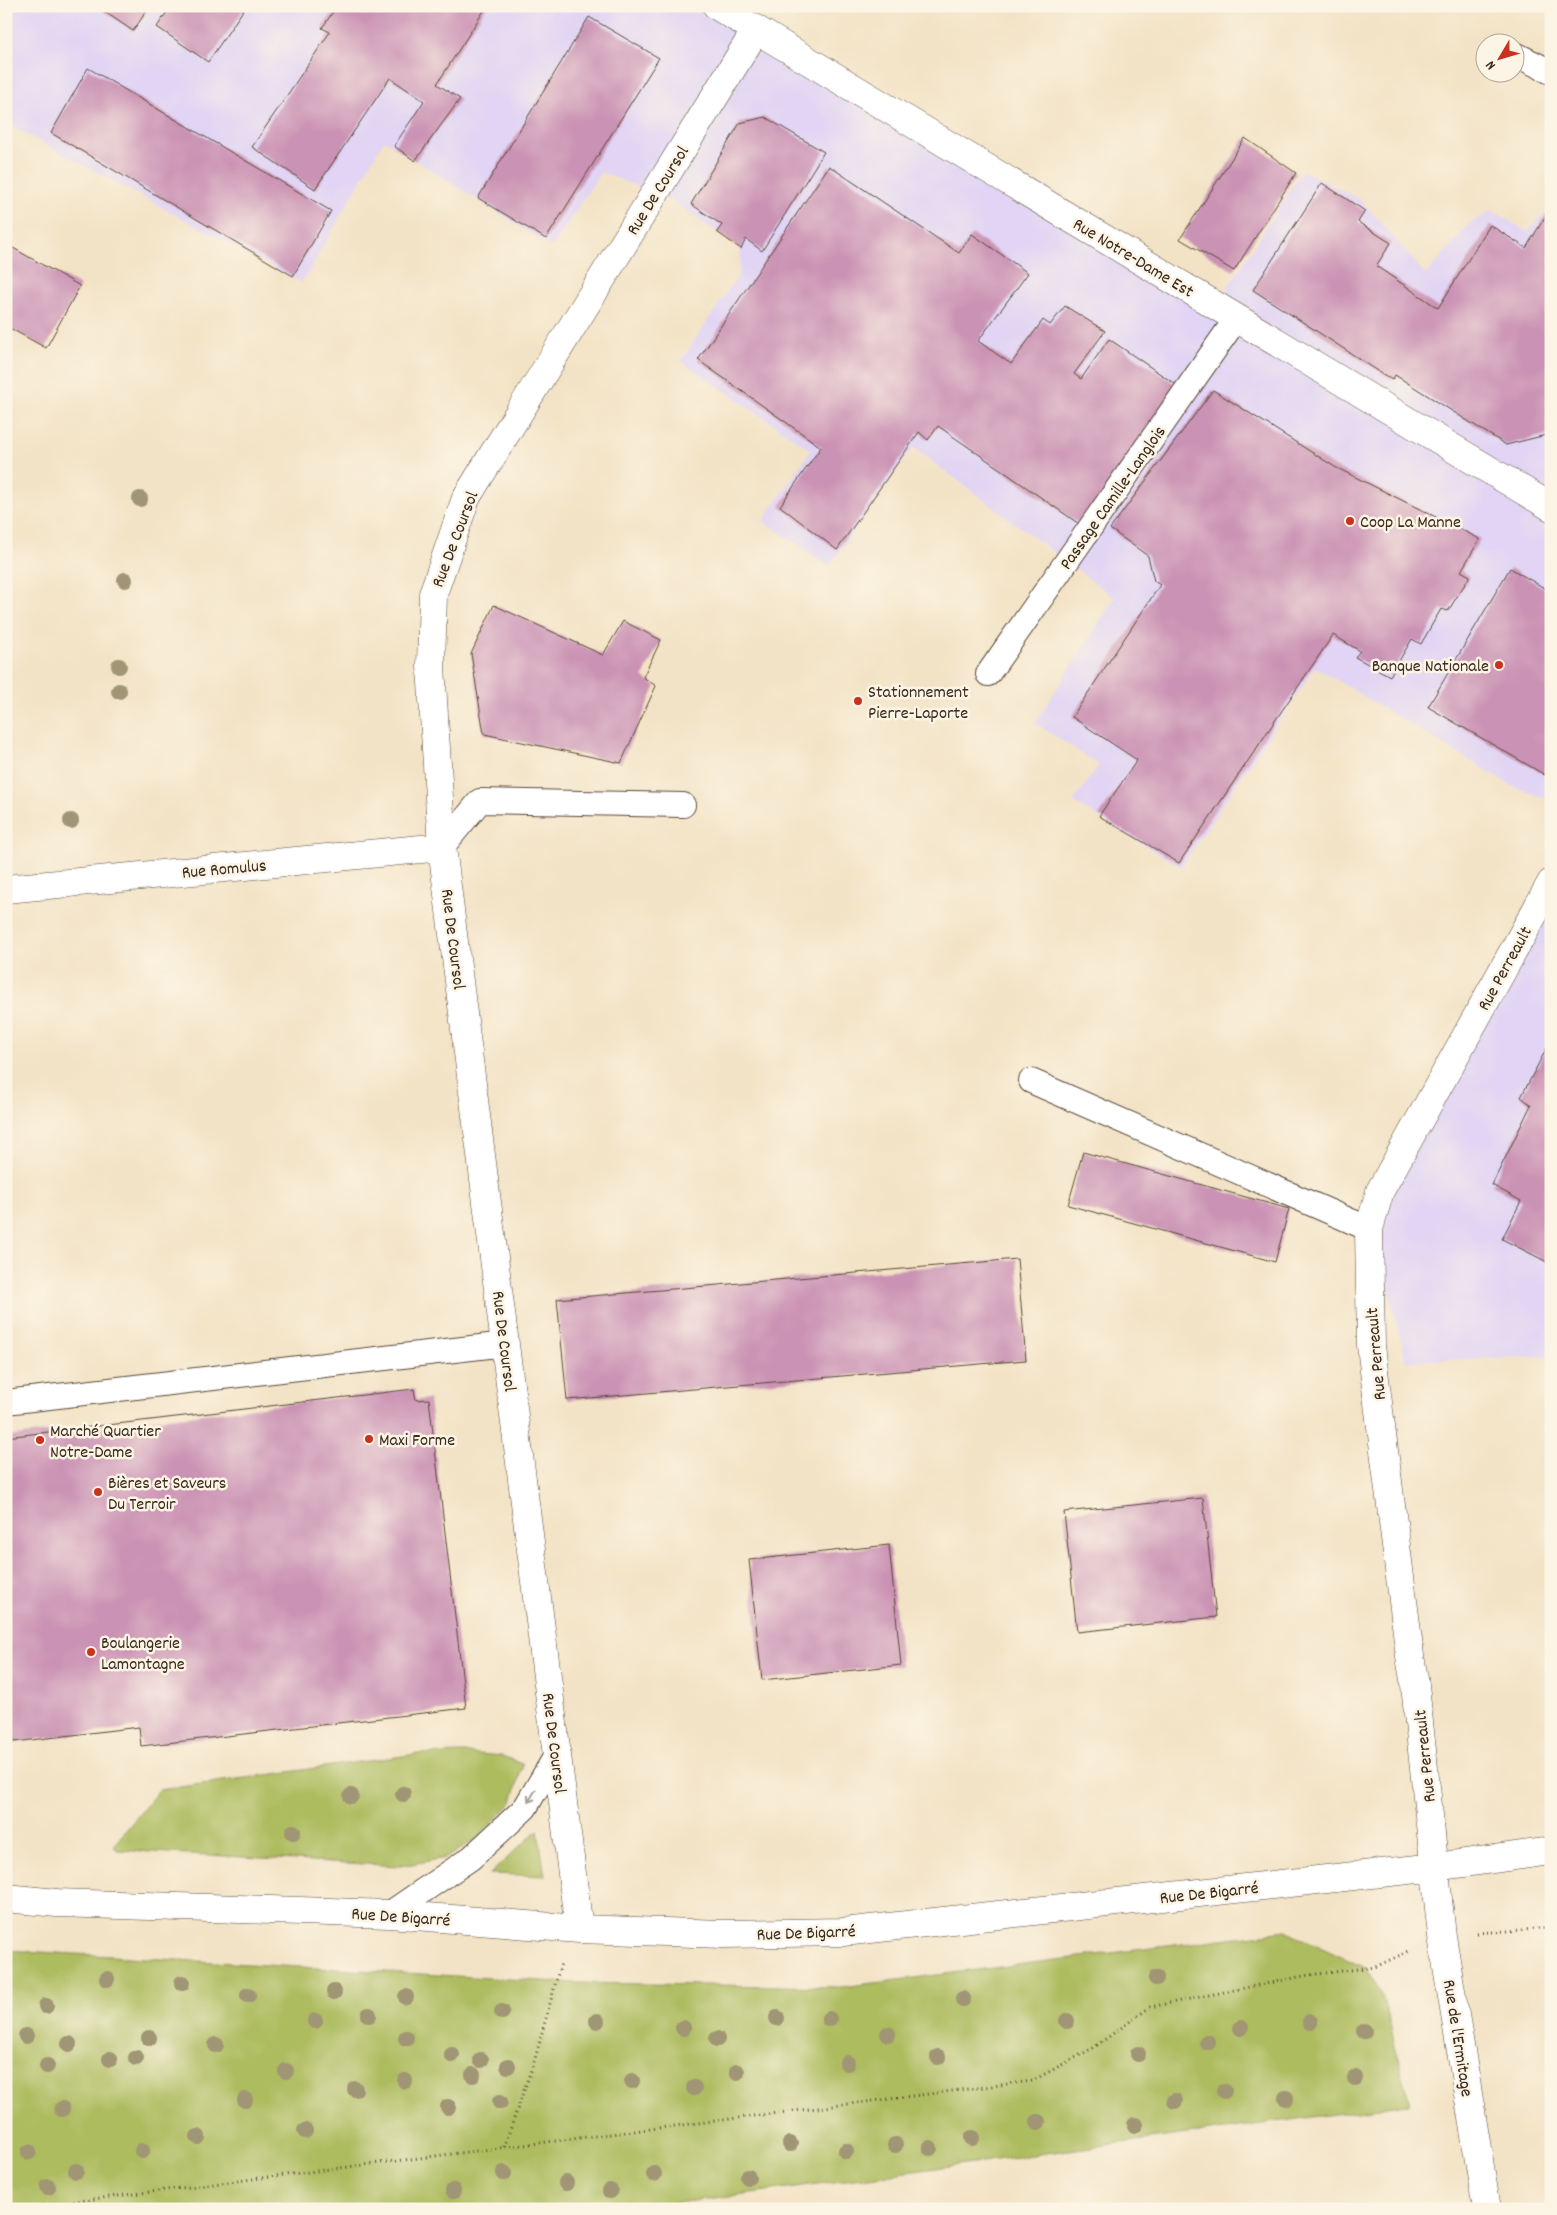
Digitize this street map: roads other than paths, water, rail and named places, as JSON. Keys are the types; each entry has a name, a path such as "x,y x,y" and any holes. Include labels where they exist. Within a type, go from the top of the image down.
{"street":[{"name":"Rue Notre-Dame Est","path":"718,6 1551,507"},
{"name":"Rue De Coursol","path":"574,1929 557,1754 442,847 431,666 433,594 466,498 756,30"},
{"name":"Rue Romulus","path":"6,889 442,847"},
{"name":"Rue Perreault","path":"1436,1867 1416,1685 1410,1656 1371,1346 1369,1230 1380,1191 1551,883"},
{"name":"Rue De Bigarré","path":"6,1898 57,1902 389,1914 574,1929 722,1934 843,1932 1436,1867 1551,1851"},
{"name":"Rue de l'Ermitage","path":"1436,1867 1442,1936 1487,2209"},
{"name":"Rue De Bigarré","path":"6,1915 57,1902"}],"lane":[{"path":"1524,58 1551,72"},
{"name":"Passage Camille-Langlois","path":"988,674 1236,319"},
{"path":"442,847 480,802 683,805"},
{"path":"1031,1081 1369,1230"},
{"path":"6,1402 506,1344"},
{"path":"389,1914 471,1858 525,1808 557,1754"}],"place":[{"name":"Coop La Manne","path":"1350,521"},
{"name":"Banque Nationale","path":"1499,665"},
{"name":"Stationnement Pierre-Laporte","path":"858,701"},
{"name":"Maxi Forme","path":"369,1439"},
{"name":"Marché Quartier Notre-Dame","path":"40,1440"},
{"name":"Bières et Saveurs Du Terroir","path":"98,1492"},
{"name":"Boulangerie Lamontagne","path":"91,1652"}]}
